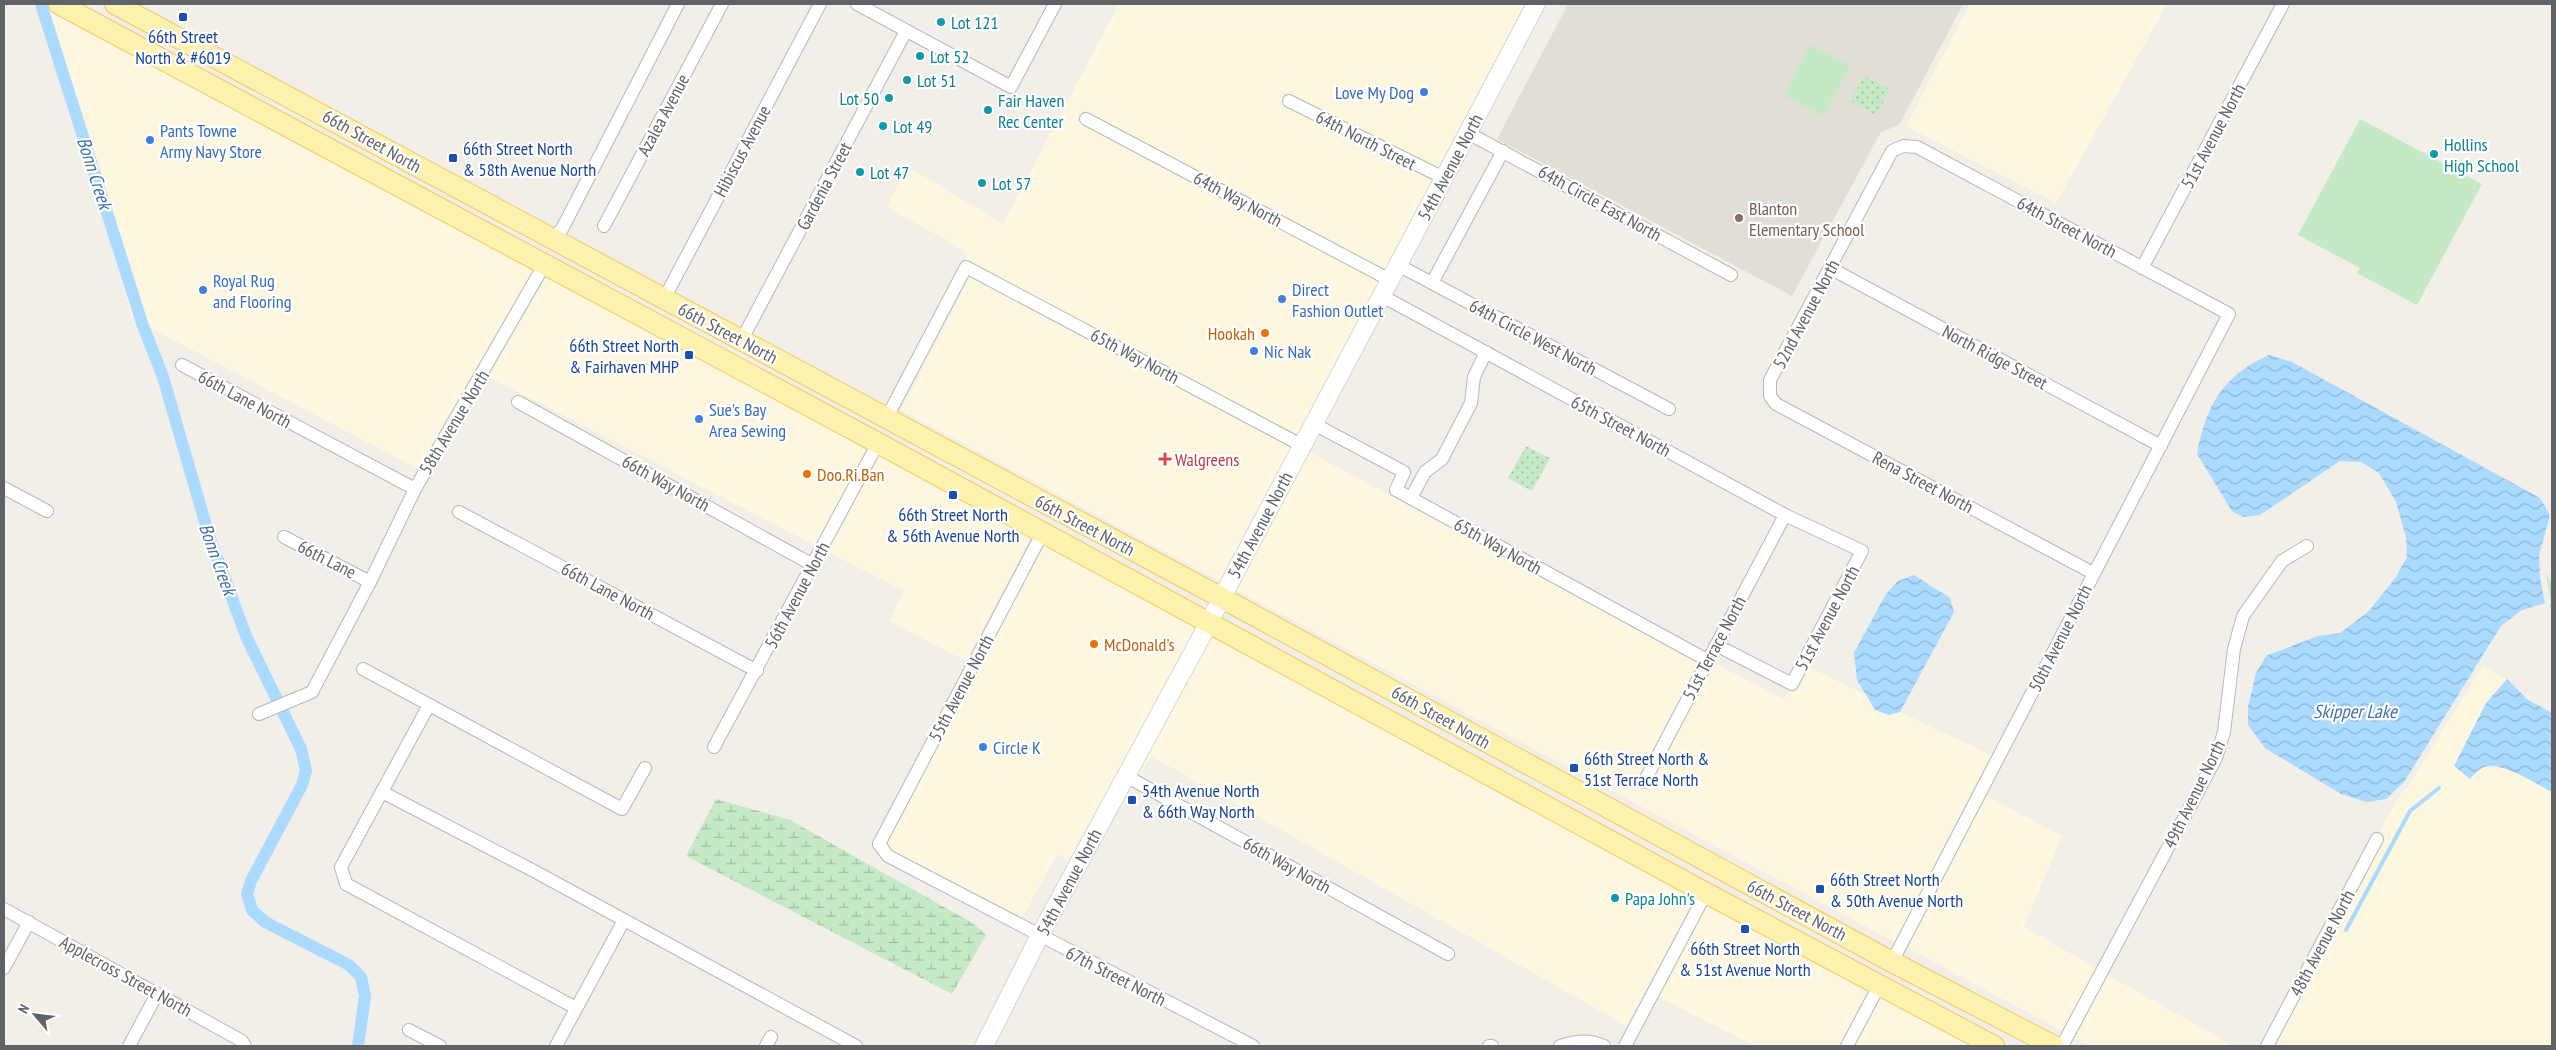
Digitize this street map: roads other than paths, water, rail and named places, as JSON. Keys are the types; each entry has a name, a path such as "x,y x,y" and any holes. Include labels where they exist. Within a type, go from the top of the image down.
{"main road":[{"name":"66th Street North","path":"116,4 1222,598 1892,962 2054,1046"},
{"name":"54th Avenue North","path":"984,1046 1040,937 1209,623 1536,4"},
{"name":"66th Street North","path":"61,5 1043,532 1706,893 1994,1046"},
{"path":"388,181 410,179 521,238 551,239"},
{"path":"544,265 568,264 657,308 670,302"},
{"path":"753,376 769,379 860,420 886,419"},
{"path":"878,443 892,442 921,453 978,482 996,485 1007,484"},
{"path":"1397,725 1420,722 1460,741 1466,739 1470,733"},
{"path":"1478,769 1484,764 1492,762 1536,783 1556,780"},
{"path":"1552,809 1560,802 1570,802 1676,858 1701,858"},
{"path":"1755,919 1794,924 1868,963 1884,966 1892,962"},
{"path":"1880,984 1887,980 1906,984 1962,1013 1989,1013"}],"street":[{"path":"551,239 562,229 678,4"},
{"name":"Azalea Avenue","path":"604,226 722,4"},
{"name":"Hibiscus Avenue","path":"670,302 820,4"},
{"path":"857,4 1011,87 1055,4"},
{"name":"51st Avenue North","path":"2142,268 2284,4"},
{"name":"Gardenia Street","path":"742,341 906,31"},
{"name":"64th North Street","path":"1289,101 1444,178"},
{"name":"64th Way North","path":"1086,119 1394,273"},
{"name":"64th Circle East North","path":"1468,133 1731,275"},
{"name":"64th Street North","path":"1903,146 1916,147 2229,314"},
{"name":"52nd Avenue North","path":"1770,380 1892,151 1903,146"},
{"path":"1432,283 1503,151"},
{"name":"58th Avenue North","path":"264,712 312,692 370,582 414,489 544,265"},
{"name":"65th Way North","path":"886,419 966,267 1302,446"},
{"name":"North Ridge Street","path":"1830,268 2161,446"},
{"name":"64th Circle West North","path":"1394,273 1432,283 1669,409"},
{"name":"65th Street North","path":"1382,296 1785,515 1862,551"},
{"name":"50th Avenue North","path":"1892,962 2229,314"},
{"path":"1411,498 1425,472 1442,459 1471,403 1474,377 1486,352"},
{"name":"66th Lane North","path":"182,365 414,489"},
{"name":"Rena Street North","path":"1770,380 1770,396 1776,404 2093,573"},
{"name":"66th Way North","path":"518,402 813,565"},
{"name":"65th Way North","path":"1314,424 1404,472 1396,490 1707,660"},
{"name":"56th Avenue North","path":"714,746 878,443"},
{"path":"4,488 47,511"},
{"name":"66th Lane North","path":"458,512 756,670"},
{"name":"51st Terrace North","path":"1644,782 1785,515"},
{"name":"55th Avenue North","path":"878,844 1043,532"},
{"name":"66th Lane","path":"284,537 370,582"},
{"name":"49th Avenue North","path":"2062,1046 2216,758 2224,732 2234,649 2243,616 2282,561 2307,546"},
{"name":"51st Avenue North","path":"1716,645 1792,684 1862,551"},
{"path":"363,669 622,808 645,768"},
{"path":"429,705 341,867 346,884 576,1008"},
{"name":"66th Way North","path":"1126,776 1448,954"},
{"path":"382,792 534,871 623,922 856,1046"},
{"name":"48th Avenue North","path":"2267,1046 2377,839"},
{"name":"67th Street North","path":"878,844 888,856 1040,937 1253,1046"},
{"path":"1625,1046 1706,893"},
{"name":"Applecross Street North","path":"4,909 242,1042 245,1046"},
{"path":"4,968 29,922"},
{"path":"556,1046 623,922"},
{"path":"1847,1046 1880,984"},
{"path":"129,1046 157,994"},
{"path":"409,1030 440,1046"},
{"path":"1560,1046 1578,1041 1592,1041 1604,1046"}],"water":[{"name":"Skipper Lake","path":"2269,355 2292,362 2540,498 2550,515 2539,555 2540,578 2545,603 2522,610 2501,626 2404,782 2386,799 2367,802 2341,794 2265,748 2248,725 2248,707 2256,673 2266,656 2318,636 2340,633 2368,612 2396,577 2407,557 2406,537 2396,502 2379,473 2361,462 2340,461 2260,515 2243,517 2232,511 2197,454 2201,437 2212,407 2228,382 2253,363"},
{"path":"1914,575 1950,598 1954,612 1900,712 1889,715 1875,710 1857,680 1854,653 1886,594 1898,581"},
{"path":"2507,679 2528,700 2552,713 2552,792 2517,774 2498,767 2489,766 2482,768 2470,779 2454,766 2486,703"}],"waterway":[{"name":"Bonn Creek","path":"41,4 142,323 163,377 209,536 246,636 301,749 306,771 302,785 251,881 247,894 252,910 265,922 349,965 361,977 365,996 358,1046"},
{"path":"2346,930 2410,811 2439,788"}],"place":[{"name":"66th Street North & #6019","path":"183,17"},
{"name":"Lot 121","path":"941,22"},
{"name":"Lot 52","path":"920,56"},
{"name":"Lot 51","path":"907,80"},
{"name":"Love My Dog","path":"1424,92"},
{"name":"Lot 50","path":"889,98"},
{"name":"Fair Haven Rec Center","path":"988,110"},
{"name":"Lot 49","path":"883,126"},
{"name":"Pants Towne Army Navy Store","path":"150,140"},
{"name":"Hollins High School","path":"2434,154"},
{"name":"66th Street North & 58th Avenue North","path":"453,158"},
{"name":"Lot 47","path":"860,172"},
{"name":"Lot 57","path":"982,183"},
{"name":"Blanton Elementary School","path":"1739,218"},
{"name":"Royal Rug and Flooring","path":"203,290"},
{"name":"Direct Fashion Outlet","path":"1282,299"},
{"name":"Hookah","path":"1265,333"},
{"name":"Nic Nak","path":"1254,351"},
{"name":"66th Street North & Fairhaven MHP","path":"689,355"},
{"name":"Sue's Bay Area Sewing","path":"699,419"},
{"name":"Walgreens","path":"1165,459"},
{"name":"Doo.Ri.Ban","path":"807,474"},
{"name":"66th Street North & 56th Avenue North","path":"953,495"},
{"name":"McDonald's","path":"1094,644"},
{"name":"Circle K","path":"983,747"},
{"name":"66th Street North & 51st Terrace North","path":"1574,768"},
{"name":"54th Avenue North & 66th Way North","path":"1132,800"},
{"name":"66th Street North & 50th Avenue North","path":"1820,889"},
{"name":"Papa John's","path":"1615,898"},
{"name":"66th Street North & 51st Avenue North","path":"1745,929"}]}
